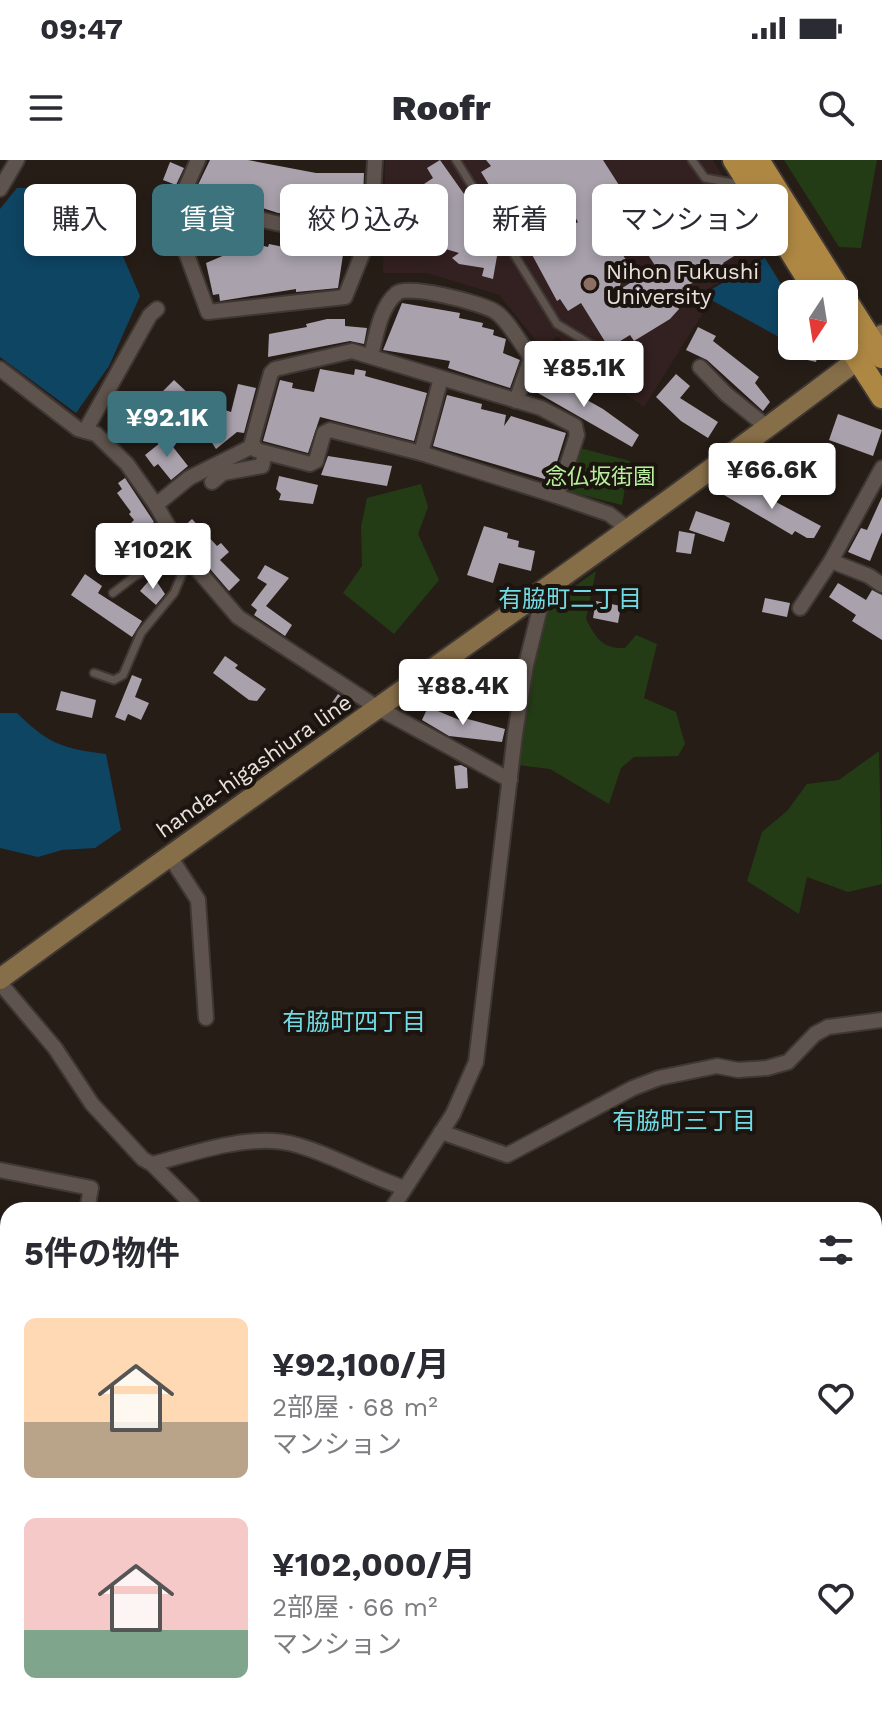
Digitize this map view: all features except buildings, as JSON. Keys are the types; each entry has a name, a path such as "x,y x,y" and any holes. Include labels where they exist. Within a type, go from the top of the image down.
{"main road":[{"path":"734,160 749,184"},
{"path":"758,160 833,280"},
{"path":"788,247 808,280"},
{"path":"858,316 879,345"},
{"name":"handa-higashiura line","path":"858,359 879,345"},
{"path":"857,360 882,397"},
{"name":"handa-higashiura line","path":"0,981 169,855 544,592 857,360"}],"street":[{"path":"0,189 17,160"},
{"path":"189,184 198,160"},
{"path":"374,184 375,160"},
{"path":"187,256 208,312 345,297 361,256"},
{"path":"371,356 382,314 397,292 404,290 443,295 495,311 529,354 530,361 516,401"},
{"path":"85,431 150,315 157,309"},
{"path":"212,482 223,473 262,466 258,450 275,369 347,351 541,408 575,426 577,435 557,496"},
{"path":"700,367 726,394 767,427"},
{"path":"0,369 85,431 96,434 127,464 156,505 186,557 238,617 378,708 510,780"},
{"path":"421,453 441,378"},
{"path":"156,505 189,478 258,450 310,464 316,461 324,433 330,430 421,453 557,496 609,514 627,528"},
{"path":"800,608 831,561 882,468"},
{"path":"831,561 869,576 882,585"},
{"path":"396,1202 468,1085 476,1062 526,665 544,592"},
{"path":"169,855 198,900 203,938 202,1009 206,1018"},
{"path":"0,981 55,1048 92,1104 130,1147 190,1202"},
{"path":"441,1132 507,1155 633,1088 659,1078 717,1066 738,1070 767,1068 788,1062 815,1034 828,1027 882,1020"},
{"path":"152,1164 239,1143 275,1141 306,1148 405,1188"},
{"path":"0,1170 91,1188 88,1202"}],"lane":[{"path":"456,160 557,324 618,361"},
{"path":"692,160 705,178 739,184"},
{"path":"113,593 135,576 186,557"},
{"path":"94,673 114,680 123,675 141,633 174,593 186,557"}],"shaded area":[{"path":"385,160 713,160 728,184 592,184 592,256 763,256 697,295 710,302 644,407 582,364 558,336 542,348 499,295 427,273 383,273 383,256 448,256 448,184 385,184"}],"green space":[{"path":"784,160 877,160 861,248 839,247"},
{"name":"念仏坂街園","path":"580,448 630,461 622,505 570,492"},
{"path":"421,484 428,507 418,534 439,580 394,634 343,593 362,566 361,527 367,498"},
{"path":"596,571 586,619 597,637 611,647 625,648 636,635 657,644 644,698 676,712 685,744 678,756 634,757 621,768 609,804 550,769 518,765 533,664 550,604"},
{"path":"879,751 882,884 848,892 807,877 799,914 747,881 762,832 787,811 807,784 839,780"}],"water":[{"path":"17,188 24,188 24,256 123,256 140,296 109,366 76,413 0,357 0,209"},
{"path":"765,258 778,280 778,336 702,295"},
{"path":"0,713 17,713 38,732 57,743 106,754 121,830 95,848 62,850 38,857 0,848"}],"place":[{"name":"Nihon Fukushi University","path":"590,284"}],"district":[{"name":"有脇町二丁目","path":"570,599"},
{"name":"有脇町四丁目","path":"354,1022"},
{"name":"有脇町三丁目","path":"684,1121"}]}
